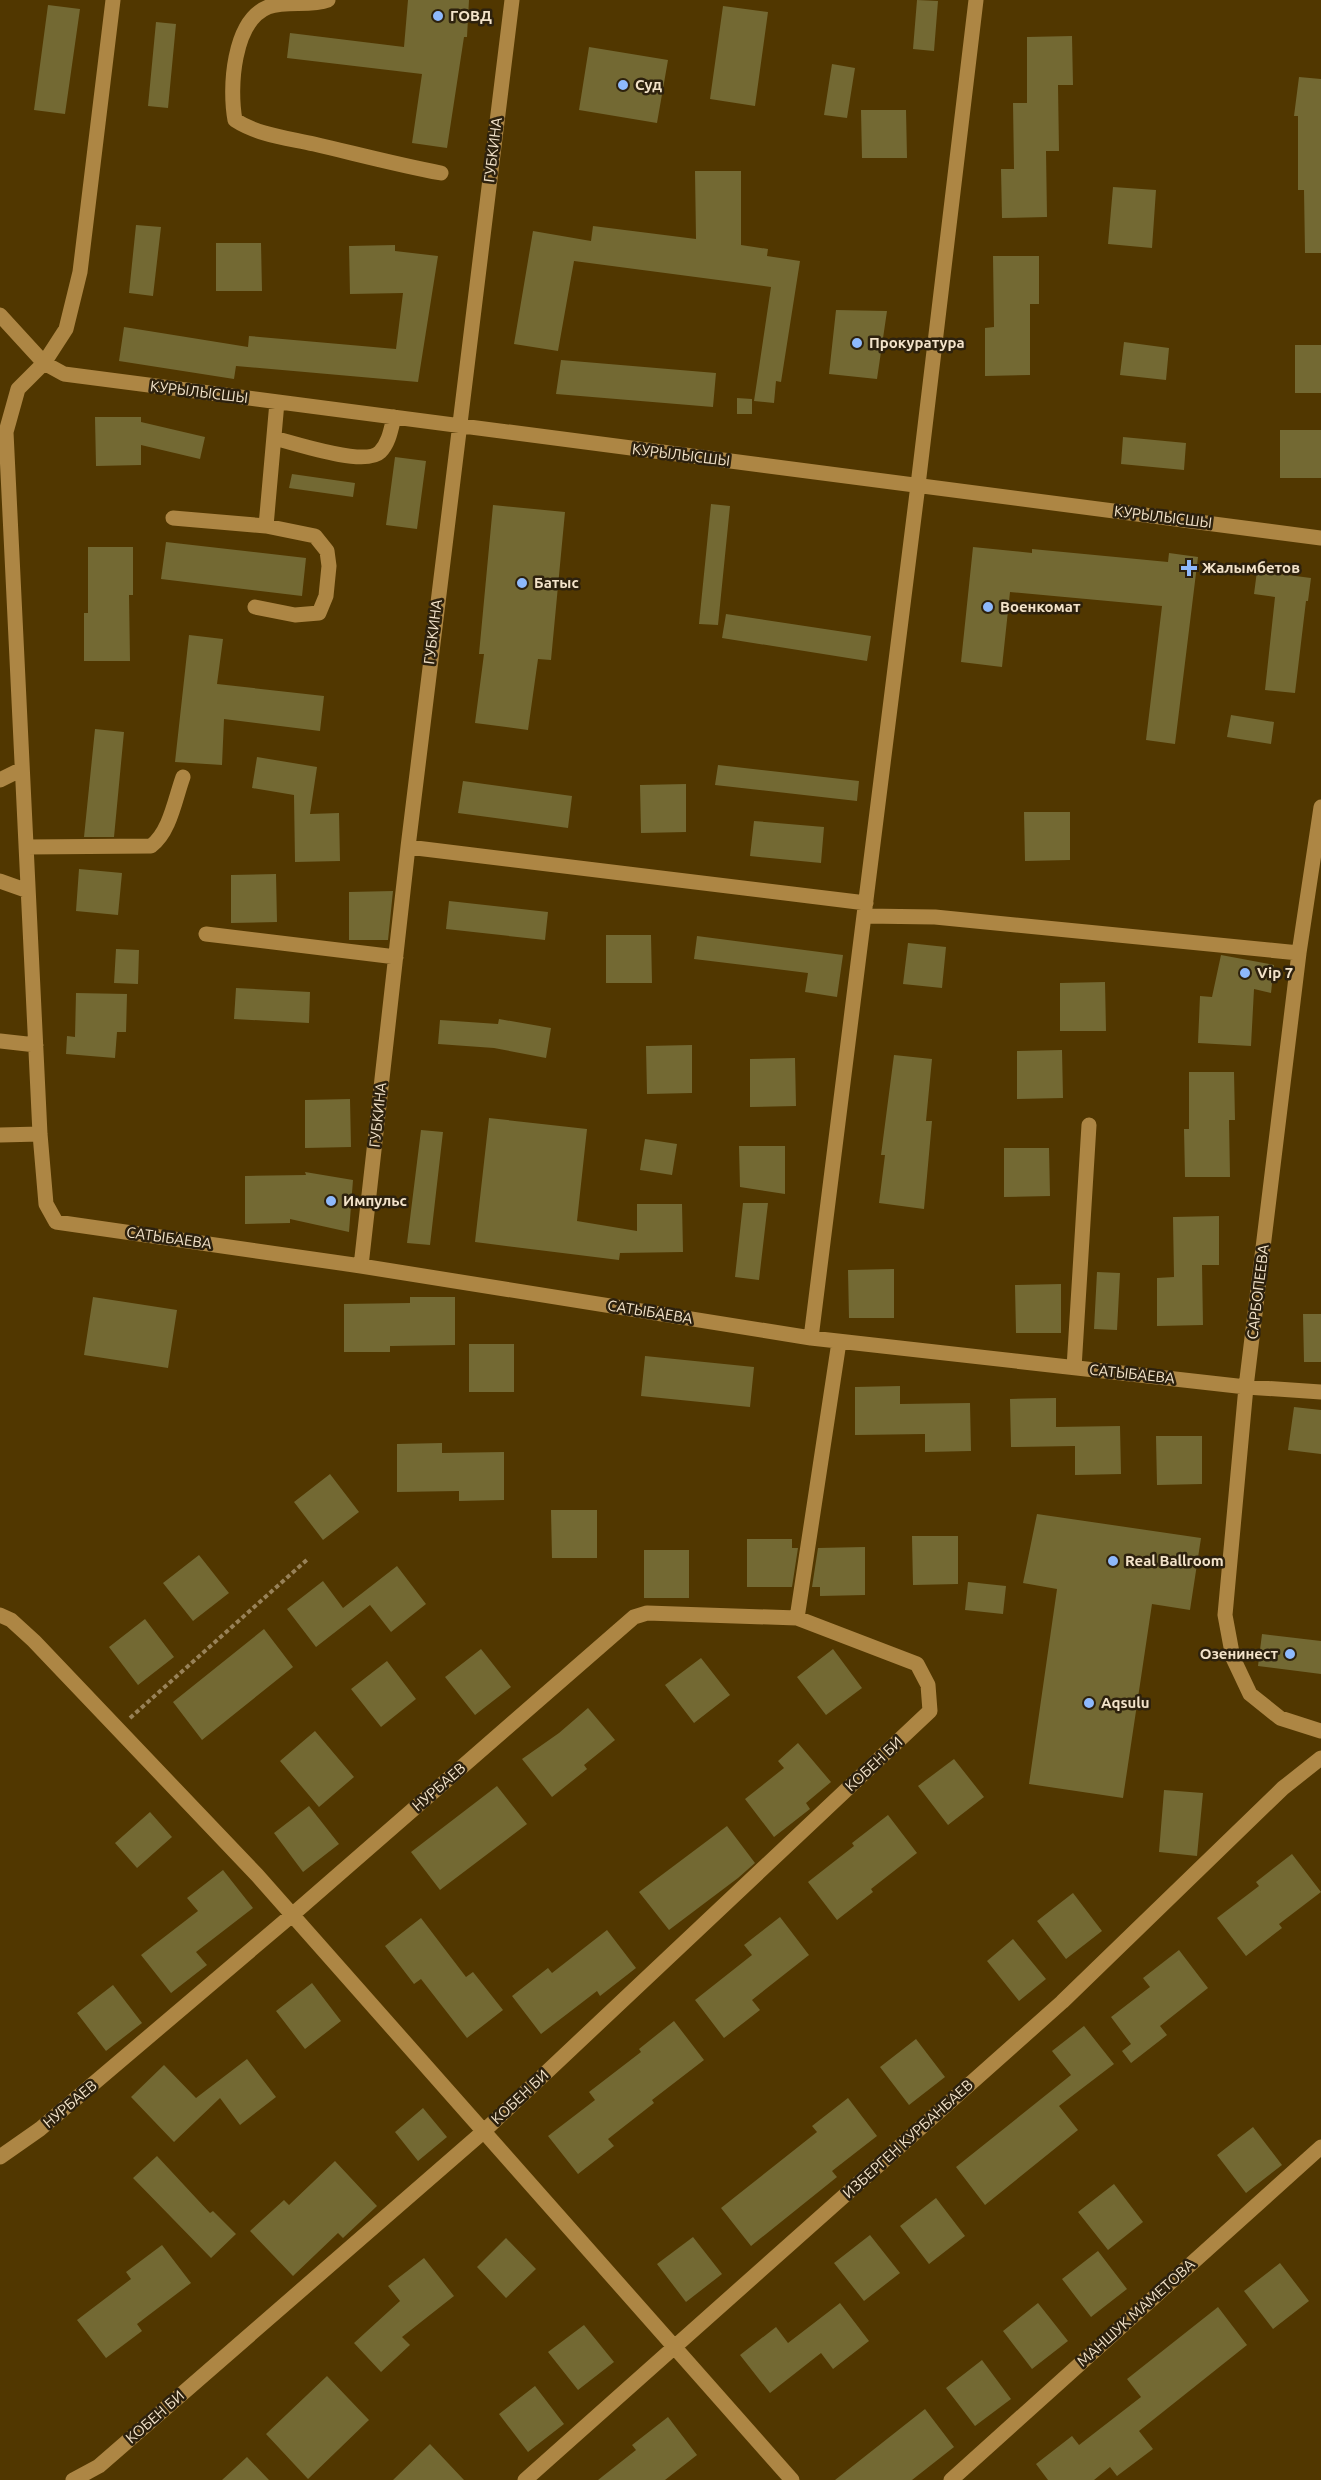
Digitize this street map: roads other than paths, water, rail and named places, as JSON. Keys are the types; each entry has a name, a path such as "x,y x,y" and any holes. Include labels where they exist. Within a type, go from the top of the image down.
{"street":[{"path":"0,1135 40,1134 6,432 18,389 44,363 66,328 80,272 113,0"},
{"path":"328,0 268,7 248,24 238,47 232,107 235,120 243,126 270,134 390,164 441,173"},
{"name":"ГУБКИНА","path":"361,1266 458,426 512,0"},
{"path":"811,1338 976,0"},
{"path":"0,315 44,363"},
{"name":"КУРЫЛЫСШЫ","path":"44,363 64,374 1321,538"},
{"path":"266,526 277,402"},
{"path":"274,438 317,449 370,458 379,453 387,443 394,417"},
{"path":"172,518 266,526 315,536 327,551 329,566 326,596 319,613 295,615 255,607"},
{"path":"0,780 22,769"},
{"path":"26,846 151,846 160,840 183,777"},
{"name":"САРБОПЕЕВА","path":"1321,807 1299,953 1246,1387 1225,1615 1233,1658 1250,1694 1280,1718 1321,1731"},
{"path":"408,847 865,909 1299,953"},
{"path":"0,881 28,891"},
{"path":"206,934 396,957"},
{"path":"0,1041 36,1045"},
{"path":"1074,1368 1089,1125"},
{"name":"САТЫБАЕВА","path":"40,1134 46,1204 56,1222 361,1266 839,1342 1246,1387 1321,1392"},
{"path":"797,1618 839,1342"},
{"name":"НУРБАЕВ","path":"0,2157 40,2129 292,1915 634,1617 647,1613 797,1618 916,1665 928,1685"},
{"path":"0,1615 11,1620 34,1641 292,1915 792,2480"},
{"name":"КОБЕН БИ","path":"73,2480 99,2466 483,2132 930,1711 928,1685"},
{"name":"ИЗБЕРГЕН КУРБАНБАЕВ","path":"525,2480 1062,2002 1283,1788 1321,1758"},
{"name":"МАНШУК МАМЕТОВА","path":"951,2480 1321,2147"}],"place":[{"name":"ГОВД","path":"438,16"},
{"name":"Суд","path":"623,85"},
{"name":"Прокуратура","path":"857,343"},
{"name":"Жалымбетов","path":"1189,568"},
{"name":"Батыс","path":"522,583"},
{"name":"Военкомат","path":"988,607"},
{"name":"Vip 7","path":"1245,973"},
{"name":"Импульс","path":"331,1201"},
{"name":"Real Ballroom","path":"1113,1561"},
{"name":"Озенинест","path":"1290,1654"},
{"name":"Aqsulu","path":"1089,1703"}]}
